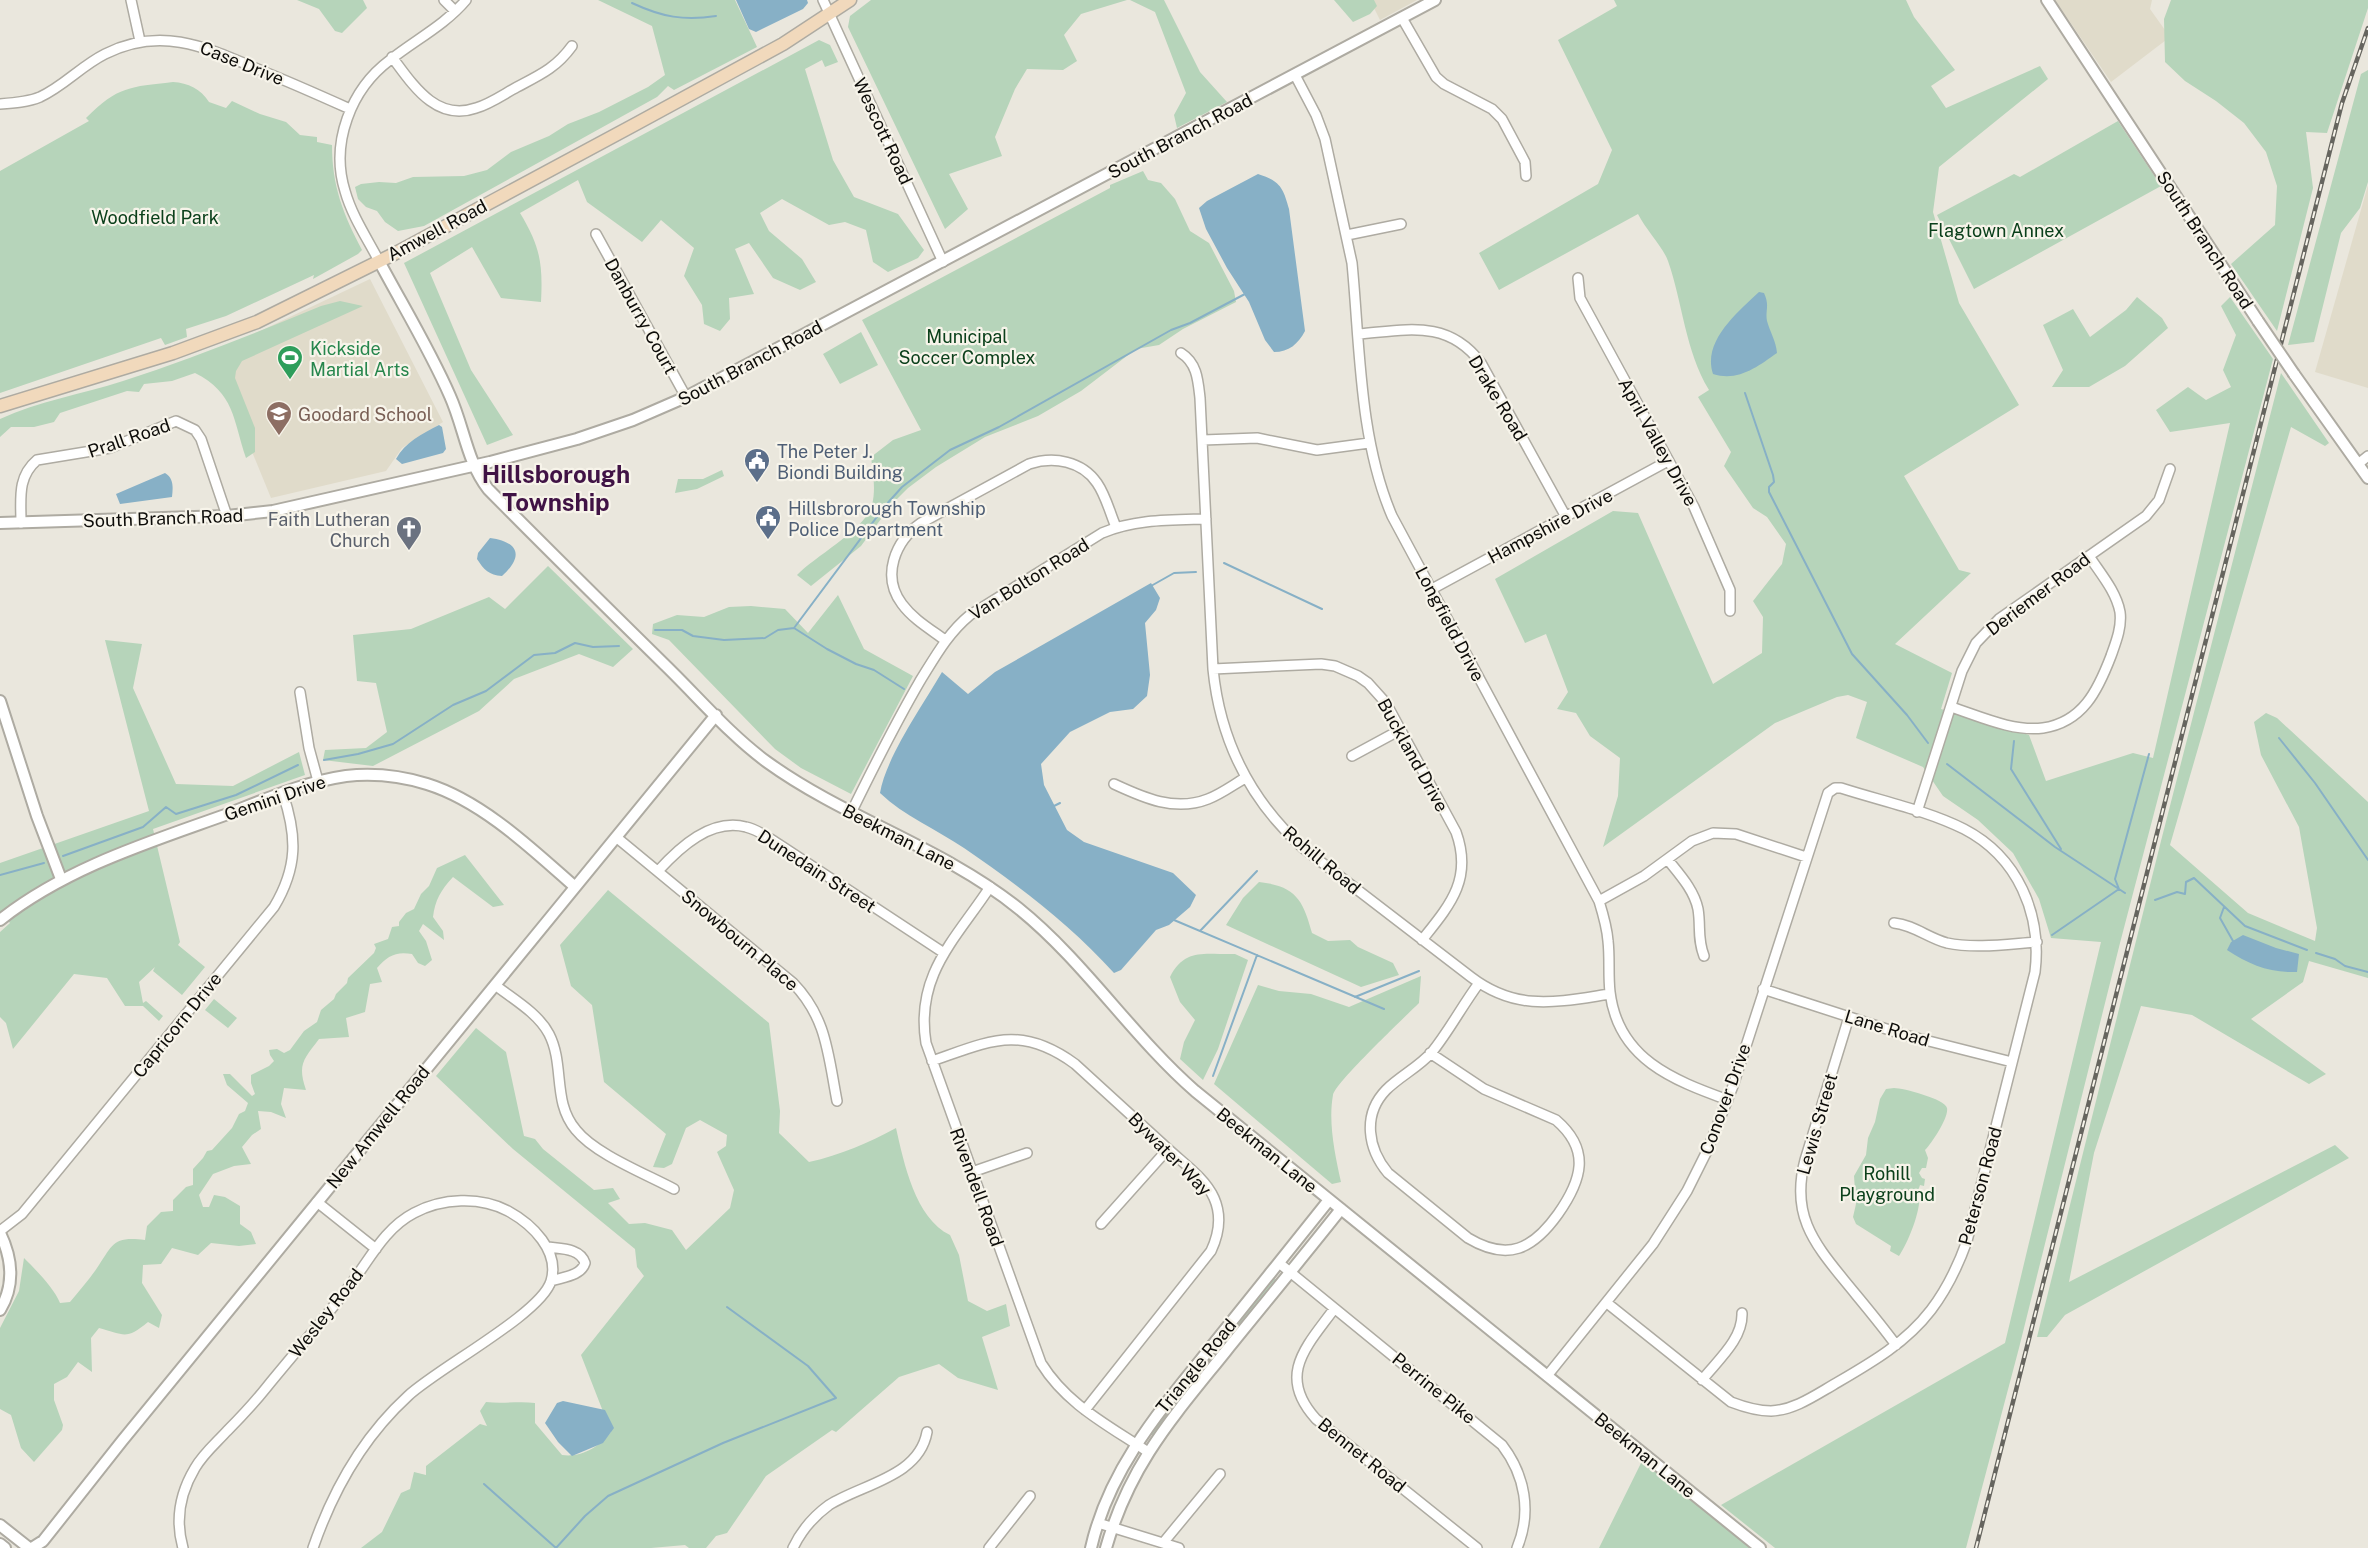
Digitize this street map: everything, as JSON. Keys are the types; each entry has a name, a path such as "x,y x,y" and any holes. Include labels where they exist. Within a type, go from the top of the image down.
{"main road":[{"name":"Amwell Road","path":"0,406 173,353 257,322 379,261 755,59 850,0"}],"street":[{"path":"131,0 140,41"},
{"path":"444,0 455,11"},
{"name":"Beekman Lane","path":"466,0 439,26 393,57 368,81 350,109 342,139 342,180 351,209 447,389 460,418 473,465 488,489 716,715 765,760 804,787 931,852 990,887 1025,914 1061,948 1182,1080 1760,1548"},
{"name":"Wescott Road","path":"823,0 943,262"},
{"name":"South Branch Road","path":"0,523 227,516 273,511 473,465 610,428 686,398 1435,0"},
{"name":"South Branch Road","path":"2046,0 2258,321 2368,478"},
{"path":"1402,18 1436,77 1444,84 1492,109 1502,118 1525,162 1526,176"},
{"name":"Case Drive","path":"0,104 40,97 60,86 94,60 140,41 168,40 200,45 350,109"},
{"path":"393,57 413,85 428,100 442,108 467,111 485,105 555,66 572,46"},
{"name":"Longfield Drive","path":"1295,75 1316,115 1325,139 1347,235 1353,263 1369,443 1377,478 1392,516 1599,901 1608,941 1610,994 1626,1036 1648,1062 1675,1080 1728,1100"},
{"path":"1347,235 1401,224"},
{"name":"Danburry Court","path":"596,234 686,398"},
{"name":"April Valley Drive","path":"1578,278 1580,298 1694,507 1730,590 1732,601 1730,611"},
{"name":"Drake Road","path":"1359,334 1414,329 1428,330 1442,333 1465,346 1481,363 1566,517"},
{"name":"Rohill Road","path":"1181,352 1189,358 1198,378 1214,669 1218,704 1223,726 1245,778 1269,813 1297,843 1479,983 1502,995 1537,1003 1610,994"},
{"name":"Prall Road","path":"21,523 23,476 37,460 110,448 176,421 195,430 201,439 227,516"},
{"path":"1203,440 1257,438 1317,450 1369,443"},
{"path":"2358,464 2368,456"},
{"path":"945,640 905,608 895,592 892,579 895,552 910,530 1029,464 1049,459 1069,462 1090,475 1103,495 1116,527"},
{"name":"Hampshire Drive","path":"1432,589 1668,461"},
{"name":"Deriemer Road","path":"1917,812 1968,656 1986,631 2153,509 2165,487 2170,469"},
{"name":"Van Bolton Road","path":"851,813 895,725 945,640 970,615 1102,533 1116,527 1146,522 1206,519"},
{"path":"1951,707 2009,725 2031,729 2044,728 2068,720 2086,705 2101,682 2120,627 2117,601 2089,556"},
{"name":"Buckland Drive","path":"1214,669 1306,664 1335,666 1358,675 1386,703 1456,832 1462,855 1457,891 1422,940"},
{"path":"300,692 309,748 318,781"},
{"path":"0,702 37,816 61,879"},
{"name":"New Amwell Road","path":"31,1548 43,1544 317,1202 716,715"},
{"path":"1352,756 1400,729"},
{"name":"Gemini Drive","path":"0,920 61,879 120,853 318,781 346,776 383,775 411,779 446,791 482,810 575,887"},
{"path":"1114,784 1151,800 1185,804 1209,798 1245,778"},
{"name":"Peterson Road","path":"1606,1303 1731,1402 1742,1407 1771,1411 1806,1400 1878,1359 1896,1345 1930,1311 1942,1295 1960,1259 1970,1231 2035,972 2037,942 2033,915 2023,889 2008,865 1986,843 1962,828 1835,788"},
{"name":"Conover Drive","path":"1547,1376 1653,1244 1687,1191 1707,1151 1728,1100 1825,798 1835,788"},
{"name":"Capricorn Drive","path":"0,1232 22,1214 274,907 288,878 294,845 283,794"},
{"name":"Dunedain Street","path":"658,871 694,838 712,829 729,826 745,827 760,832 780,844 944,953"},
{"path":"1599,901 1644,876 1702,836 1724,832 1736,834 1806,856"},
{"name":"Snowbourn Place","path":"616,837 793,983 806,997 823,1029 837,1101"},
{"path":"1668,860 1695,897 1699,916 1698,940 1704,956"},
{"name":"Rivendell Road","path":"990,887 934,971 924,1001 923,1027 932,1061 1041,1363 1059,1389 1085,1410 1148,1452"},
{"path":"1894,923 1908,925 1938,940 1956,945 2037,942"},
{"path":"1430,1053 1484,1089 1556,1120 1565,1127 1576,1145 1580,1165 1575,1187 1544,1233 1536,1240 1505,1250 1493,1249 1468,1238 1388,1173 1372,1149 1370,1136 1373,1112 1386,1090 1430,1053 1479,983"},
{"path":"495,985 533,1015 548,1033 555,1052 562,1107 576,1131 601,1150 675,1189"},
{"name":"Lane Road","path":"1763,989 1905,1035 2012,1062"},
{"name":"Lewis Street","path":"1849,1017 1801,1172 1802,1210 1815,1243 1896,1345"},
{"name":"Bywater Way","path":"932,1061 1001,1039 1032,1041 1045,1046 1075,1064 1168,1149 1204,1184 1214,1198 1219,1218 1216,1240 1211,1251 1085,1410"},
{"path":"1101,1224 1168,1149"},
{"path":"972,1172 1027,1154"},
{"name":"Triangle Road","path":"1091,1548 1115,1480 1136,1444 1175,1391 1329,1200"},
{"name":"Wesley Road","path":"183,1548 179,1528 182,1499 195,1467 281,1370 348,1288 386,1235 412,1214 427,1207 462,1201 490,1204 507,1211 526,1224 547,1247"},
{"path":"317,1202 376,1249"},
{"name":"Triangle Road","path":"1107,1548 1112,1527 1131,1481 1148,1452 1341,1209"},
{"path":"0,1232 9,1254 10,1273 7,1294 0,1310"},
{"path":"313,1548 327,1511 346,1472 359,1451 393,1410 428,1379 526,1313 545,1294 551,1281 551,1258 547,1247 582,1255 585,1263 583,1270 551,1281"},
{"name":"Perrine Pike","path":"1279,1263 1493,1436 1509,1454 1523,1484 1525,1497 1525,1524 1517,1548"},
{"name":"Bennet Road","path":"1334,1309 1306,1346 1299,1361 1298,1380 1304,1402 1316,1419 1477,1548"},
{"path":"1702,1380 1737,1337 1743,1324 1743,1313"},
{"path":"793,1548 810,1522 831,1504 874,1484 914,1459 923,1447 927,1432"},
{"path":"1163,1543 1220,1474"},
{"path":"989,1548 1030,1496"},
{"path":"1098,1523 1179,1548"},
{"path":"0,1525 31,1548"},
{"path":"0,1544 5,1548"}],"shaded area":[{"path":"1370,0 1417,0 1380,20"},
{"path":"2055,0 2152,0 2150,9 2170,37 2111,82"},
{"path":"2368,185 2368,388 2315,372"},
{"path":"370,279 443,422 402,448 386,471 271,498 212,354"}],"green space":[{"path":"297,0 363,0 367,8 342,33 335,31 319,9"},
{"path":"598,0 735,0 757,47 674,90 668,86 657,97 424,226 398,231 385,222 377,211 366,207 358,199 355,187 361,184 396,183 413,177 464,176 487,170 511,152 549,136 568,124 599,112 648,87 665,75 652,26"},
{"path":"871,0 1127,0 1081,14 1064,35 1077,61 1063,70 1027,69 1015,89 995,137 1002,156 949,174 968,209 945,229 848,27 850,16"},
{"path":"1130,0 1164,0 1200,72 1227,102 1177,128 1174,115 1186,93 1155,12"},
{"path":"1334,0 1374,0 1377,6 1370,14 1353,22"},
{"path":"1614,0 1906,0 1914,17 1955,70 1931,86 1946,108 2040,66 2048,79 1939,167 1933,212 1959,303 2019,405 1904,476 1959,570 1971,573 1895,644 1952,673 1941,709 2029,735 2046,781 2133,753 2153,758 2230,423 2170,432 2156,410 2188,387 2206,400 2231,387 2223,370 2236,335 2221,306 2230,297 2273,359 2120,943 2019,1348 1966,1548 1775,1548 1721,1505 2005,1343 2101,942 2051,938 2039,899 2013,853 1978,820 1943,796 1923,767 1856,738 1867,702 1848,695 1837,697 1775,723 1603,847 1618,796 1620,758 1590,736 1576,713 1557,709 1568,692 1546,634 1525,643 1495,579 1613,511 1638,513 1713,684 1762,653 1763,617 1753,601 1782,564 1786,544 1767,517 1753,508 1724,466 1731,452 1698,397 1709,390 1689,343 1668,261 1638,214 1499,290 1479,253 1598,184 1612,150 1558,40 1617,6"},
{"path":"2171,0 2368,0 2368,8 2327,133 2306,132 2313,188 2277,331 2231,264 2275,225 2277,186 2266,152 2244,123 2185,81 2165,62 2164,19"},
{"path":"819,40 830,45 838,62 825,67 822,60 805,69 833,160 854,197 898,214 924,250 918,258 888,272 873,262 866,230 845,222 829,225 782,199 760,213 769,231 802,259 816,282 800,290 773,278 749,243 735,249 754,294 729,298 730,319 720,331 704,324 702,305 684,276 694,248 661,220 642,242 587,202 578,180 520,213 532,235 539,255 541,302 501,298 472,247 430,273 471,370 513,435 487,445 404,263"},
{"path":"2368,70 2368,182 2360,208 2341,233 2314,342 2288,345 2361,74"},
{"name":"Woodfield Park","path":"173,82 194,88 209,102 226,108 232,101 260,114 286,122 300,135 317,137 317,142 332,145 336,187 349,224 362,250 313,279 314,275 226,316 186,329 187,337 165,345 161,338 0,393 0,171 89,121 86,118 97,107 116,94 135,87"},
{"name":"Flagtown Annex","path":"2118,121 2161,186 1974,289 1937,215 2014,174 2020,177"},
{"name":"Municipal Soccer Complex","path":"1143,171 1148,180 1161,183 1175,199 1190,231 1209,243 1234,291 1236,302 1183,329 1159,345 1136,349 1081,391 1038,416 985,437 936,467 908,488 892,504 861,546 811,586 797,575 851,533 868,514 874,493 871,457 893,440 921,430 862,320 1110,188 1110,185"},
{"path":"2137,297 2162,318 2168,328 2125,366 2089,387 2052,387 2063,370 2043,325 2073,309 2090,337 2126,310"},
{"path":"340,301 363,306 242,361 236,371 235,378 255,428 255,452 246,458 235,420 225,399 218,389 195,373 172,381 144,384 139,392 127,391 60,413 54,422 34,427 11,427 0,437 0,419 15,413 45,402 148,373 321,306"},
{"path":"861,332 878,365 840,384 823,354"},
{"path":"2281,373 2329,443 2325,446 2291,427 2170,845 2248,913 2315,941 2317,928 2299,827 2261,755 2254,722 2266,713 2277,718 2368,802 2368,978 2309,961 2303,982 2251,1019 2326,1074 2309,1084 2192,1015 2141,1006 2094,1153 2069,1282 2335,1145 2349,1158 2065,1315 2047,1337 2037,1337 2161,841"},
{"path":"722,470 724,476 697,489 675,493 678,479 703,479"},
{"path":"548,566 633,649 613,667 579,654 514,679 479,711 373,766 323,760 325,750 366,748 387,732 376,683 357,681 353,635 411,629 489,597 505,609"},
{"path":"838,595 864,649 913,676 851,794 801,768 775,749 669,640 652,634 653,624 677,615 704,617 729,607 751,606 785,609 808,633"},
{"path":"105,640 142,644 133,688 176,784 233,786 299,752 305,775 153,829 180,942 178,945 205,967 182,995 153,971 155,967 139,982 143,1003 146,1001 163,1016 159,1021 143,1006 125,1006 107,978 74,974 13,1049 6,1023 0,1017 0,932 10,923 0,912 0,863 149,811"},
{"path":"465,855 504,905 493,907 453,877 437,900 433,917 443,931 444,940 423,924 419,931 426,941 432,960 425,966 418,963 412,954 401,953 392,955 377,968 382,982 370,984 365,1012 346,1018 349,1037 319,1039 309,1052 302,1068 306,1090 284,1088 281,1104 286,1118 271,1112 258,1111 261,1129 252,1135 242,1147 251,1164 234,1166 213,1174 199,1195 203,1207 209,1207 214,1195 225,1197 240,1206 240,1224 251,1232 256,1244 239,1246 211,1243 198,1255 172,1248 161,1264 143,1265 142,1283 162,1315 159,1328 148,1322 135,1332 120,1334 99,1328 91,1338 92,1372 78,1362 67,1377 54,1384 54,1400 63,1425 62,1430 34,1462 21,1448 11,1415 0,1409 0,1328 19,1291 24,1258 49,1285 60,1303 70,1302 115,1244 126,1239 145,1240 147,1226 161,1212 173,1211 173,1200 186,1187 193,1185 193,1169 207,1151 212,1150 232,1128 239,1114 245,1111 248,1103 227,1085 223,1074 230,1074 252,1096 255,1094 251,1075 274,1061 269,1050 277,1049 284,1053 290,1050 304,1031 317,1022 321,1010 334,999 347,983 348,978 374,953 376,948 374,944 388,939 392,927 399,926 399,922 406,913 414,909 421,894 429,886 437,868"},
{"path":"1259,882 1290,891 1301,903 1312,933 1328,941 1350,940 1358,947 1393,963 1399,975 1361,987 1226,925 1243,898"},
{"path":"608,890 769,1023 780,1111 779,1133 809,1162 854,1148 896,1128 907,1173 920,1203 938,1227 950,1235 959,1255 968,1301 987,1311 1006,1304 1010,1326 982,1337 998,1390 958,1378 939,1364 899,1377 836,1432 832,1430 766,1476 727,1533 716,1536 706,1548 689,1548 685,1545 651,1548 361,1548 382,1532 401,1493 410,1489 414,1472 426,1475 426,1466 480,1424 487,1426 480,1411 486,1402 535,1403 535,1423 562,1455 583,1453 601,1442 611,1432 581,1355 644,1276 637,1267 635,1249 513,1149 436,1076 476,1028 506,1052 524,1136 535,1139 543,1149 594,1190 613,1188 620,1199 608,1203 629,1224 645,1223 672,1230 686,1250 730,1208 734,1190 717,1152 726,1146 727,1135 700,1120 686,1128 672,1164 664,1168 653,1167 666,1134 604,1082 592,1005 571,986 560,945"},
{"path":"1206,954 1235,954 1248,960 1218,1049 1203,1080 1180,1059 1184,1042 1195,1020 1180,1002 1170,977 1182,961 1190,957"},
{"path":"1421,976 1419,1003 1358,1064 1333,1095 1332,1127 1341,1182 1332,1184 1214,1084 1258,985 1279,991 1311,994 1349,1007"},
{"path":"214,999 237,1018 228,1028 205,1010"},
{"name":"Rohill Playground","path":"1894,1088 1932,1098 1947,1108 1943,1123 1925,1150 1928,1158 1926,1168 1922,1168 1919,1173 1925,1179 1924,1186 1920,1185 1917,1214 1911,1233 1899,1256 1890,1251 1891,1246 1856,1224 1853,1217 1856,1204 1854,1176 1866,1155 1868,1138 1875,1122 1880,1099 1886,1089"},
{"path":"1272,1278 1277,1280 1155,1435 1151,1435 1150,1431"},
{"path":"1643,1459 1751,1548 1599,1548"}],"water":[{"path":"736,0 807,0 808,3 803,9 756,32 749,29"},
{"path":"1258,174 1276,182 1287,201 1305,331 1292,346 1279,352 1274,352 1265,340 1249,302 1206,229 1199,208 1207,201"},
{"path":"1759,292 1764,293 1766,297 1767,321 1777,353 1755,368 1739,375 1713,374 1711,362 1717,339 1732,318"},
{"path":"439,425 442,427 446,449 443,453 402,464 396,459 409,443"},
{"path":"165,473 171,480 172,497 120,504 116,494"},
{"path":"490,538 507,543 515,551 516,556 513,562 502,576 487,571 477,559 478,553"},
{"path":"1151,583 1160,598 1156,610 1145,623 1150,675 1147,696 1133,709 1110,712 1070,732 1041,764 1044,785 1067,830 1084,842 1173,873 1196,895 1190,907 1169,925 1156,930 1121,970 1114,973 1080,938 1024,891 964,848 899,809 880,793 897,748 942,672 968,694 995,672"},
{"path":"2243,935 2299,954 2297,972 2260,967 2227,950 2231,942"},
{"path":"563,1401 605,1410 614,1428 603,1443 572,1456 558,1442 545,1423 557,1403"}],"waterway":[{"path":"632,3 673,17 716,16"},
{"path":"655,630 682,630 693,636 724,640 765,638 778,630 794,628 885,506 902,487 950,450 999,427 1171,330 1190,323 1245,294"},
{"path":"1745,393 1773,475 1774,482 1769,487 1769,492 1852,654 1907,715 1928,743"},
{"path":"1224,563 1322,609"},
{"path":"1151,586 1174,573 1196,572"},
{"path":"794,628 827,649 856,664 874,670 904,689"},
{"path":"324,760 358,754 393,744 453,705 486,691 534,655 555,653 575,643 593,647 619,646"},
{"path":"2279,738 2315,783 2368,860"},
{"path":"2014,741 2011,769 2061,849"},
{"path":"2052,935 2119,889 2115,879 2149,754"},
{"path":"1947,764 2055,847 2125,893"},
{"path":"63,856 143,827 166,807 176,814 236,795 298,765"},
{"path":"1052,807 1060,803"},
{"path":"0,875 44,863"},
{"path":"1200,931 1257,871"},
{"path":"2155,900 2177,892 2185,894 2186,882 2194,878 2245,926 2307,950"},
{"path":"2224,907 2220,918 2233,941"},
{"path":"1174,920 1384,1009"},
{"path":"2316,953 2335,959 2345,966 2368,972"},
{"path":"1213,1076 1257,955"},
{"path":"1355,997 1419,971"},
{"path":"556,1548 585,1516 608,1496 723,1443 836,1398 808,1366 727,1307"},
{"path":"484,1484 556,1548"}],"railway":[{"path":"1976,1548 2342,103 2368,28"}],"place":[{"name":"Kickside Martial Arts","path":"290,381"},
{"name":"Goodard School","path":"279,437"},
{"name":"The Peter J. Biondi Building","path":"757,484"},
{"name":"Hillsbrorough Township Police Department","path":"768,541"},
{"name":"Faith Lutheran Church","path":"409,552"}],"district":[{"name":"Hillsborough Township","path":"556,488"}]}
